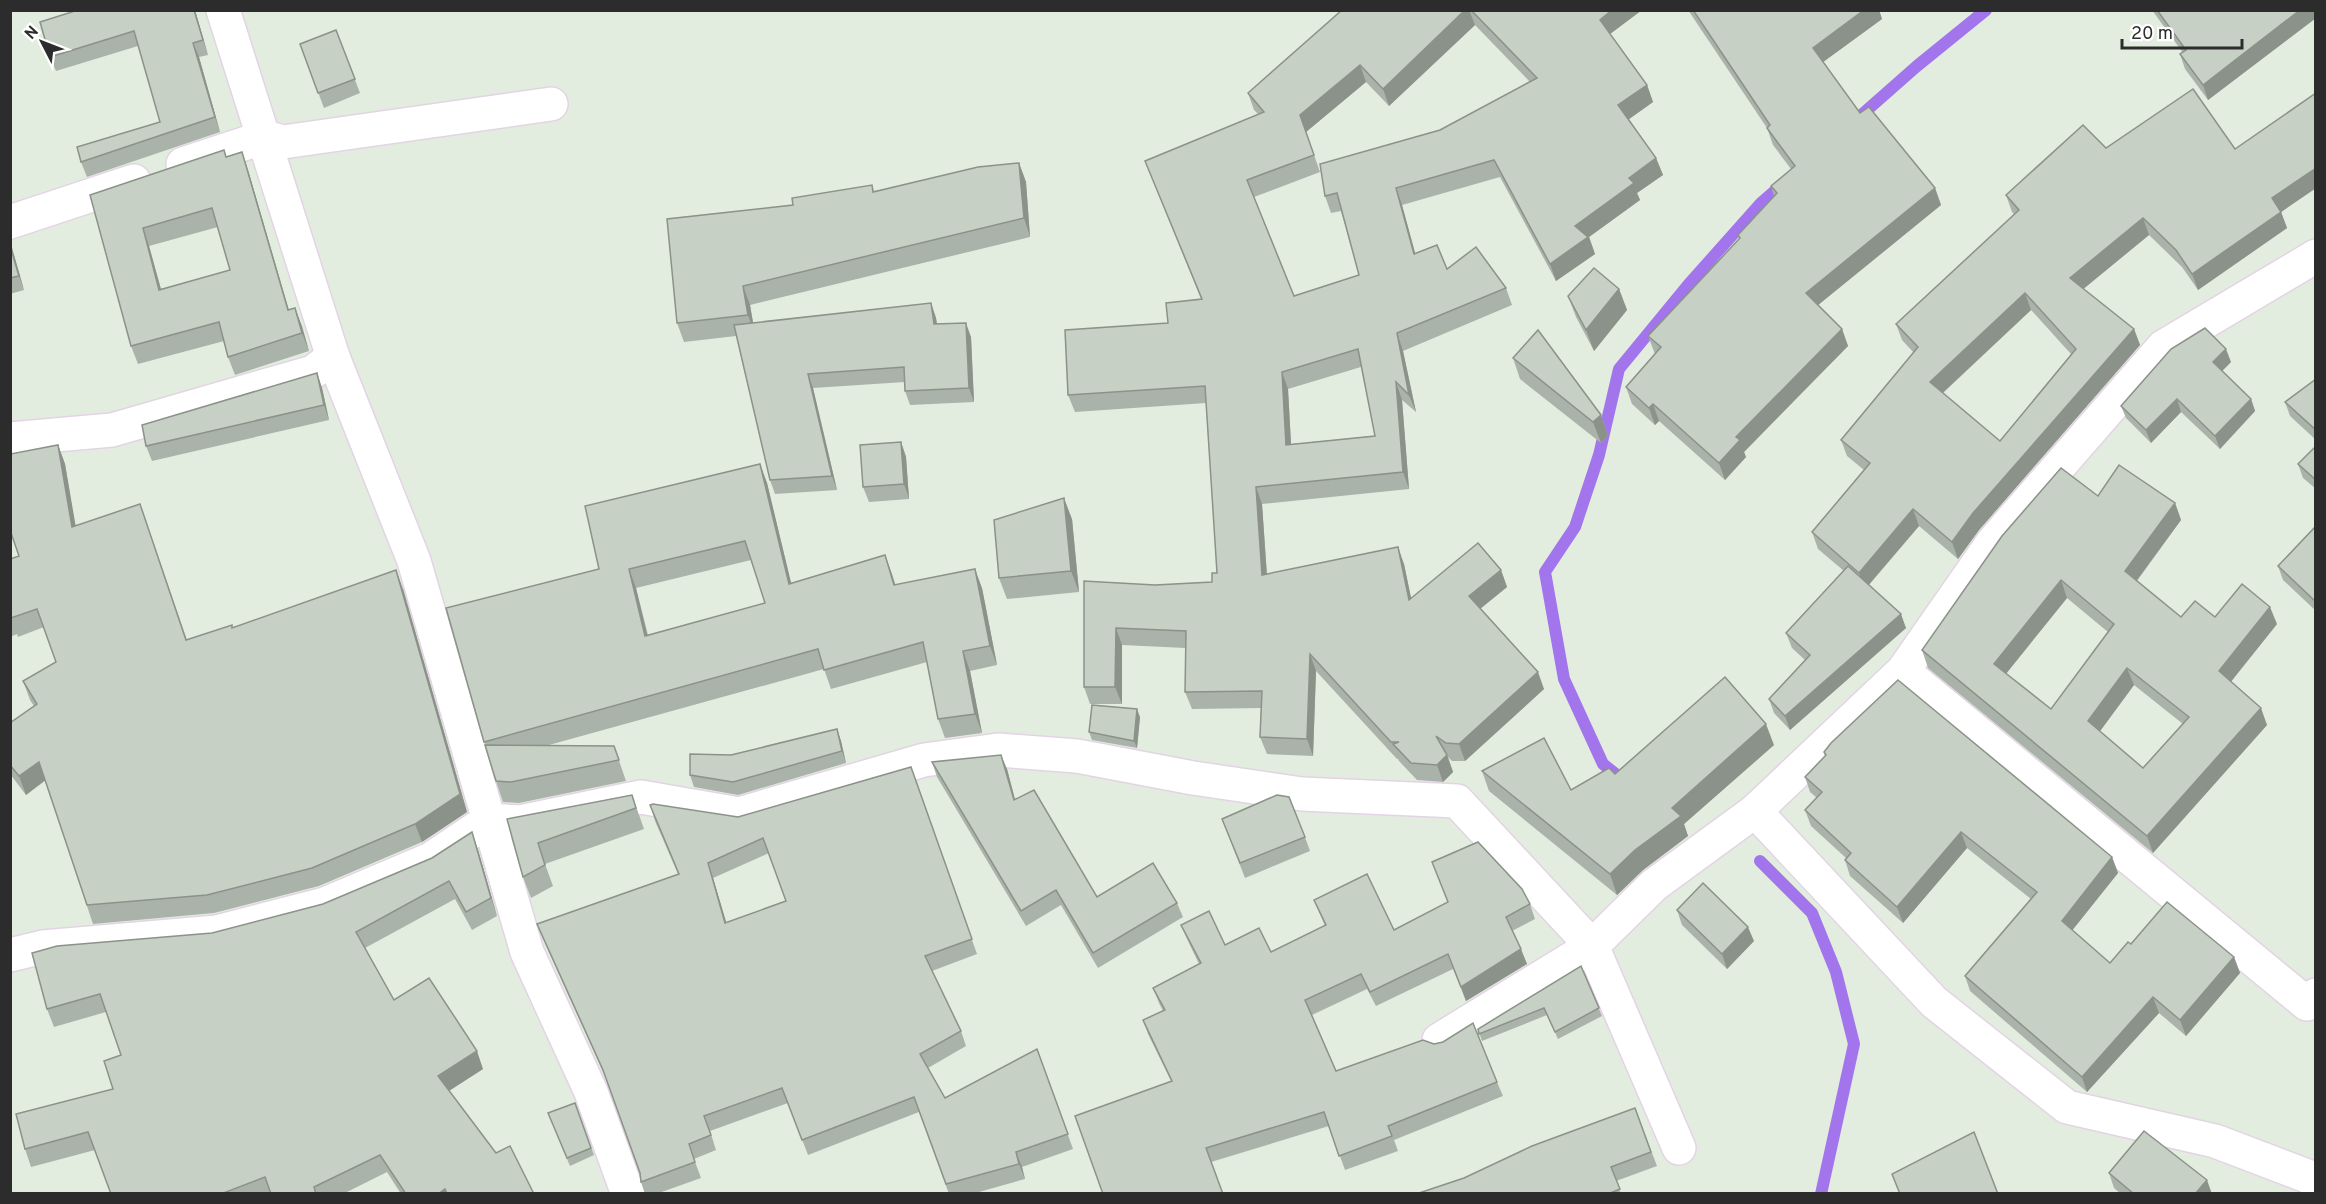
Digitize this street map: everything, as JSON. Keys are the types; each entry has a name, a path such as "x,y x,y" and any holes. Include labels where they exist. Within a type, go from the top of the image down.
{"street":[{"path":"223,10 333,357 414,561 527,952 591,1092 628,1194"},
{"path":"10,222 265,137 283,142 551,104"},
{"path":"1438,1040 1592,946 1654,885 1755,811 1903,671 1993,542 2163,347 2316,256"},
{"path":"10,439 112,430 313,372 333,357"},
{"path":"1903,671 2307,1004 2316,995"},
{"path":"10,955 43,947 217,932 325,904 431,859 489,820 520,822 641,797 739,814 924,760 998,750 1077,756 1302,794 1457,801 1592,946 1679,1148"},
{"path":"1755,811 1934,1002 2067,1107 2214,1142 2307,1176 2316,1182"}],"building":[{"path":"78,10 194,10 203,40 193,43 215,117 81,162 77,147 160,122 134,31 50,57 40,22"},
{"path":"1342,10 1465,10 1383,89 1360,65 1300,115 1314,155 1247,180 1294,296 1359,275 1337,193 1325,196 1320,164 1440,130 1537,78 1471,10 1612,10 1600,20 1647,85 1618,105 1656,158 1629,178 1634,183 1575,226 1588,237 1550,264 1494,160 1396,188 1414,254 1437,245 1447,269 1476,247 1506,288 1397,333 1409,395 1396,382 1403,472 1256,487 1262,575 1398,547 1409,600 1478,543 1501,570 1469,596 1538,672 1459,744 1446,743 1436,736 1447,755 1437,765 1411,763 1393,744 1399,742 1391,742 1310,654 1307,739 1260,737 1262,691 1185,692 1186,631 1116,628 1115,687 1084,687 1084,581 1155,585 1212,582 1212,573 1217,573 1205,386 1068,395 1065,330 1168,323 1166,303 1202,299 1145,161 1264,112 1248,93","holes":["1358,349 1375,436 1286,445 1282,372"]},
{"path":"1693,10 1864,10 1813,48 1860,113 1869,107 1935,188 1806,293 1842,329 1736,437 1740,440 1719,463 1653,404 1649,408 1626,387 1661,347 1648,336 1740,238 1738,235 1777,193 1771,186 1795,166 1767,128 1770,125"},
{"path":"2157,10 2300,10 2203,85 2180,54 2186,50"},
{"path":"336,30 355,79 318,93 300,44"},
{"path":"2193,89 2235,149 2316,93 2316,168 2272,198 2281,212 2192,274 2176,250 2143,218 2070,278 2134,329 1973,513 1952,542 1913,509 1859,573 1812,532 1870,463 1841,440 1918,347 1896,324 2019,210 2006,195 2083,125 2106,148","holes":["2025,293 2076,349 2000,441 1930,382"]},
{"path":"224,150 226,157 242,152 288,310 295,308 302,333 228,357 219,322 131,346 90,195","holes":["212,208 230,270 159,290 143,228"]},
{"path":"1019,163 1024,218 743,286 748,315 677,323 667,219 793,205 792,198 872,185 873,192 978,167"},
{"path":"10,246 19,276 10,278"},
{"path":"1594,268 1619,289 1586,330 1568,296"},
{"path":"931,303 934,324 966,323 969,388 905,391 904,367 808,374 832,476 770,480 734,325"},
{"path":"2205,328 2226,349 2213,362 2251,399 2215,436 2177,399 2146,430 2121,406 2171,349"},
{"path":"1538,330 1601,415 1593,422 1513,358"},
{"path":"317,373 324,405 146,446 142,425"},
{"path":"2316,379 2316,430 2285,402"},
{"path":"901,442 904,484 863,487 860,445"},
{"path":"58,445 72,527 140,504 186,640 232,625 232,628 396,570 460,794 415,824 312,868 207,895 87,905 39,762 19,776 10,765 10,723 37,704 23,681 56,662 37,609 10,617 10,559 19,556 10,530 10,454"},
{"path":"2316,446 2316,480 2298,464"},
{"path":"760,464 789,584 885,555 894,585 975,569 990,646 963,651 975,714 938,719 923,642 824,670 818,649 484,742 446,608 599,569 585,506","holes":["745,541 765,603 645,636 629,569"]},
{"path":"2119,465 2175,503 2125,571 2181,617 2195,601 2215,617 2242,584 2270,607 2219,671 2261,708 2147,836 1922,650 2002,536 2061,468 2098,496","holes":["2061,580 2114,624 2051,709 1994,664","2127,668 2189,717 2143,768 2088,721"]},
{"path":"1064,498 1071,571 999,578 994,520"},
{"path":"2316,526 2316,602 2278,566"},
{"path":"1848,566 1901,614 1785,716 1769,699 1810,655 1786,633"},
{"path":"1725,677 1766,724 1672,808 1681,816 1635,850 1610,874 1482,771 1544,738 1571,790 1609,768 1615,774"},
{"path":"1898,680 2112,857 2062,921 2110,963 2128,942 2131,944 2167,902 2234,957 2180,1020 2153,997 2082,1077 1965,976 2037,892 1961,832 1897,907 1845,860 1851,853 1805,810 1822,792 1805,777 1826,755 1824,752 1831,743"},
{"path":"1092,705 1137,709 1134,741 1089,732"},
{"path":"837,729 842,751 733,782 690,775 690,754 731,755"},
{"path":"485,745 614,746 619,760 511,782 496,781"},
{"path":"1001,755 1014,800 1034,790 1097,897 1153,863 1177,903 1093,953 1056,890 1021,911 932,762"},
{"path":"911,767 972,939 925,956 961,1031 920,1054 945,1098 1037,1049 1068,1134 1016,1152 1019,1164 946,1184 914,1097 802,1140 782,1088 704,1116 711,1135 689,1144 695,1162 641,1182 640,1173 603,1070 537,924 679,874 650,805 738,817","holes":["763,838 786,901 725,923 708,863"]},
{"path":"632,795 636,808 538,843 545,865 523,877 507,819"},
{"path":"1277,795 1289,797 1305,837 1240,863 1222,819"},
{"path":"472,832 491,898 466,912 449,881 356,932 394,1000 429,978 477,1051 438,1076 496,1153 510,1146 534,1194 447,1194 445,1189 438,1194 406,1194 380,1155 314,1187 316,1194 271,1194 265,1177 221,1194 111,1194 88,1132 25,1149 16,1114 113,1089 104,1061 121,1055 100,994 47,1009 32,953 57,946 212,933 323,904 432,858"},
{"path":"1478,842 1522,889 1530,904 1506,917 1521,949 1461,987 1448,954 1370,992 1361,974 1305,1000 1336,1071 1423,1040 1434,1044 1443,1042 1473,1023 1497,1082 1388,1126 1392,1136 1339,1156 1324,1112 1206,1148 1223,1194 1103,1194 1075,1116 1172,1081 1143,1020 1165,1010 1153,988 1201,963 1181,925 1209,911 1225,945 1259,928 1271,952 1326,925 1314,900 1367,874 1394,930 1448,902 1432,862"},
{"path":"1703,883 1748,927 1722,954 1677,910"},
{"path":"1581,966 1599,1008 1555,1032 1544,1008 1479,1034 1478,1029"},
{"path":"575,1103 591,1148 567,1158 548,1113"},
{"path":"1635,1108 1651,1152 1611,1167 1620,1189 1608,1194 1416,1194 1464,1178 1532,1146"},
{"path":"2144,1131 2207,1180 2195,1194 2134,1194 2109,1173"},
{"path":"1974,1132 1998,1194 1900,1194 1892,1174"}],"waterway":[{"path":"1858,118 1986,10"},
{"path":"1627,783 1603,764 1564,679 1545,572 1575,527 1599,455 1619,369 1688,285 1761,203 1784,183"},
{"path":"1760,861 1812,913 1836,972 1854,1044 1821,1194"}]}
